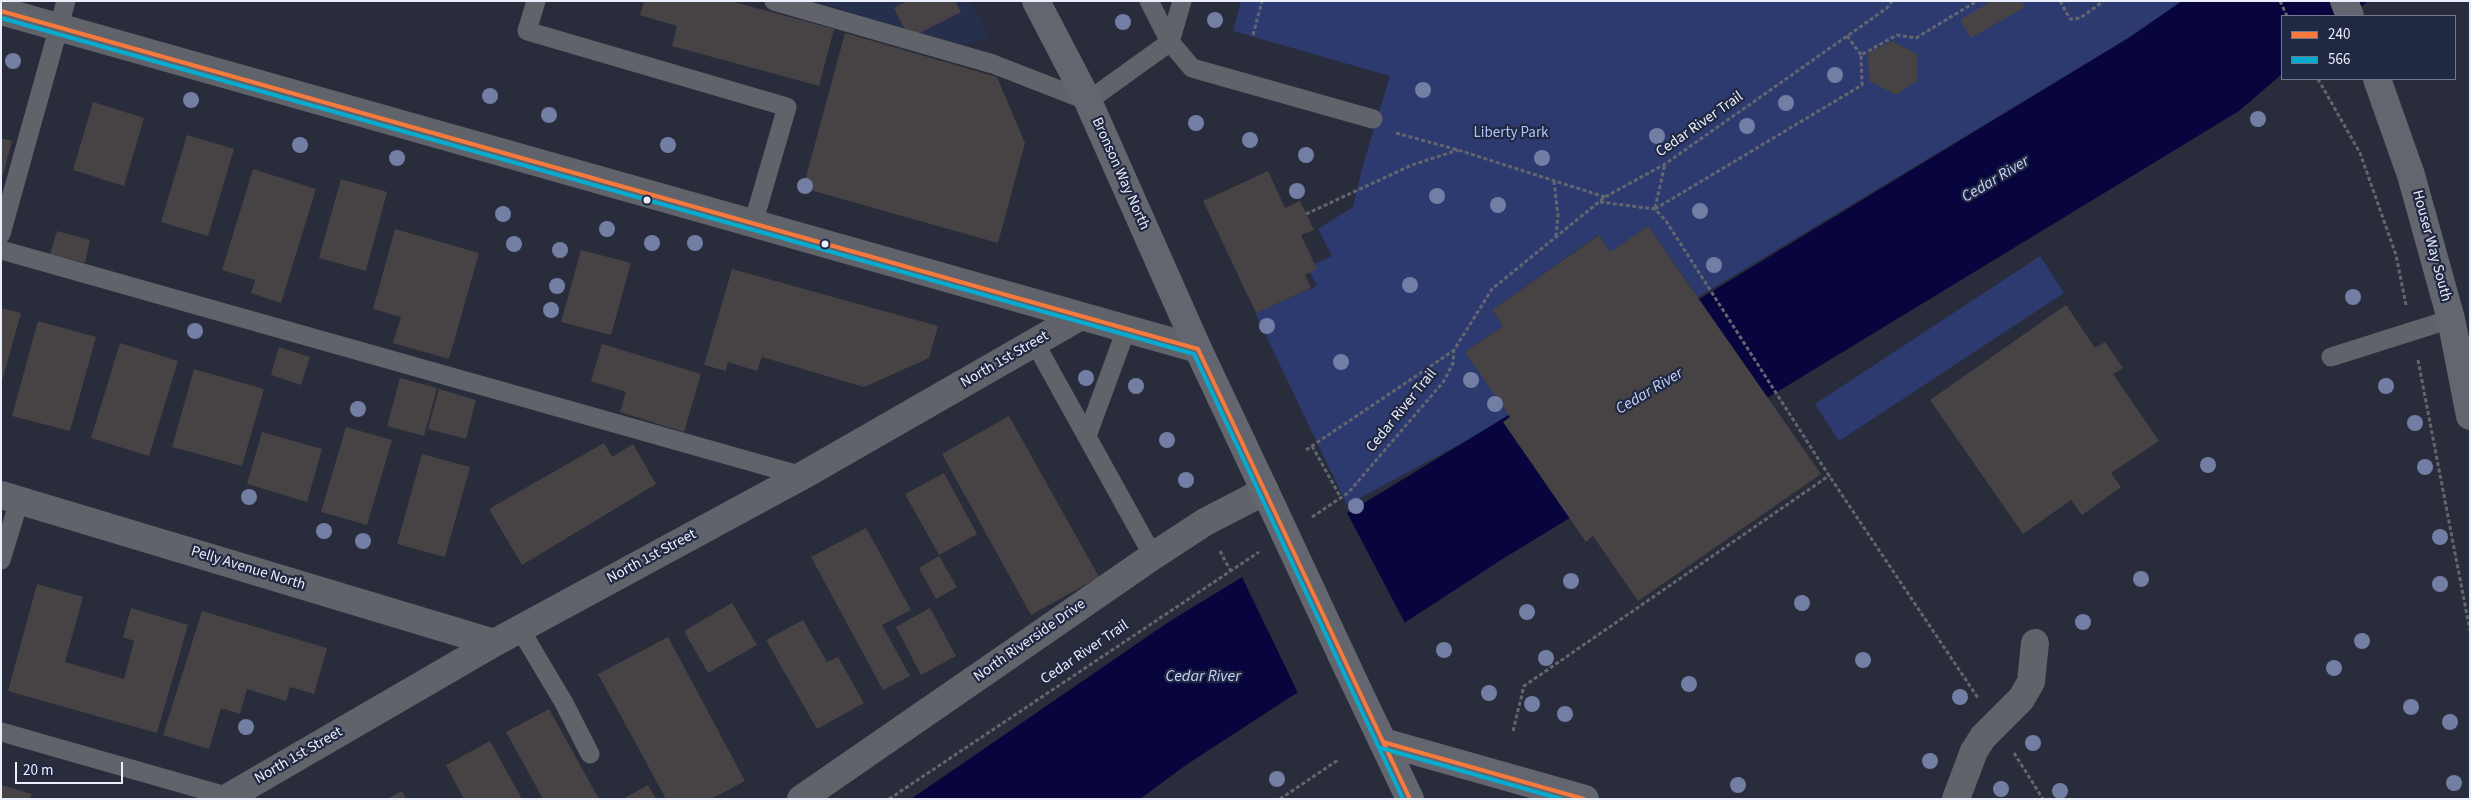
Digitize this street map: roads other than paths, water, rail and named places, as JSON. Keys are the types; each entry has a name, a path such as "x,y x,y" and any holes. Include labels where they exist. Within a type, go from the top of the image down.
{"main road":[{"name":"Bronson Way North","path":"1036,1 1088,101 1198,349 1410,799"},
{"path":"2344,1 2350,15"},
{"name":"Houser Way South","path":"2377,80 2411,175 2451,319 2470,416"},
{"path":"1381,738 1585,799"}],"street":[{"path":"1,11 1198,349"},
{"name":"North 1st Street","path":"227,798 494,643 802,476 1080,317"},
{"name":"North Riverside Drive","path":"801,799 1154,556 1206,522 1265,491"},
{"name":"Pelly Avenue North","path":"10,498 494,643"},
{"path":"1956,799 1974,751 1995,723 2021,699 2031,682 2035,643"}],"lane":[{"path":"1,234 66,1"},
{"path":"536,1 527,31 787,107 753,224"},
{"path":"774,1 993,64 1088,101 1170,42 1182,1"},
{"path":"1149,1 1170,42 1192,68 1373,119"},
{"path":"1,250 802,476"},
{"path":"2331,358 2451,319"},
{"path":"1087,436 1126,330"},
{"path":"1035,343 1154,556"},
{"path":"1,560 10,498"},
{"path":"520,629 564,703 590,754"},
{"path":"1,732 227,798"}],"water":[{"name":"Cedar River","path":"2182,1 2368,1 2351,15 2281,15 2281,75 2239,111 1504,558 1186,765 1140,799 911,799 1170,621 2130,37"}],"park label":[{"name":"Liberty Park","path":"1511,134"}]}
